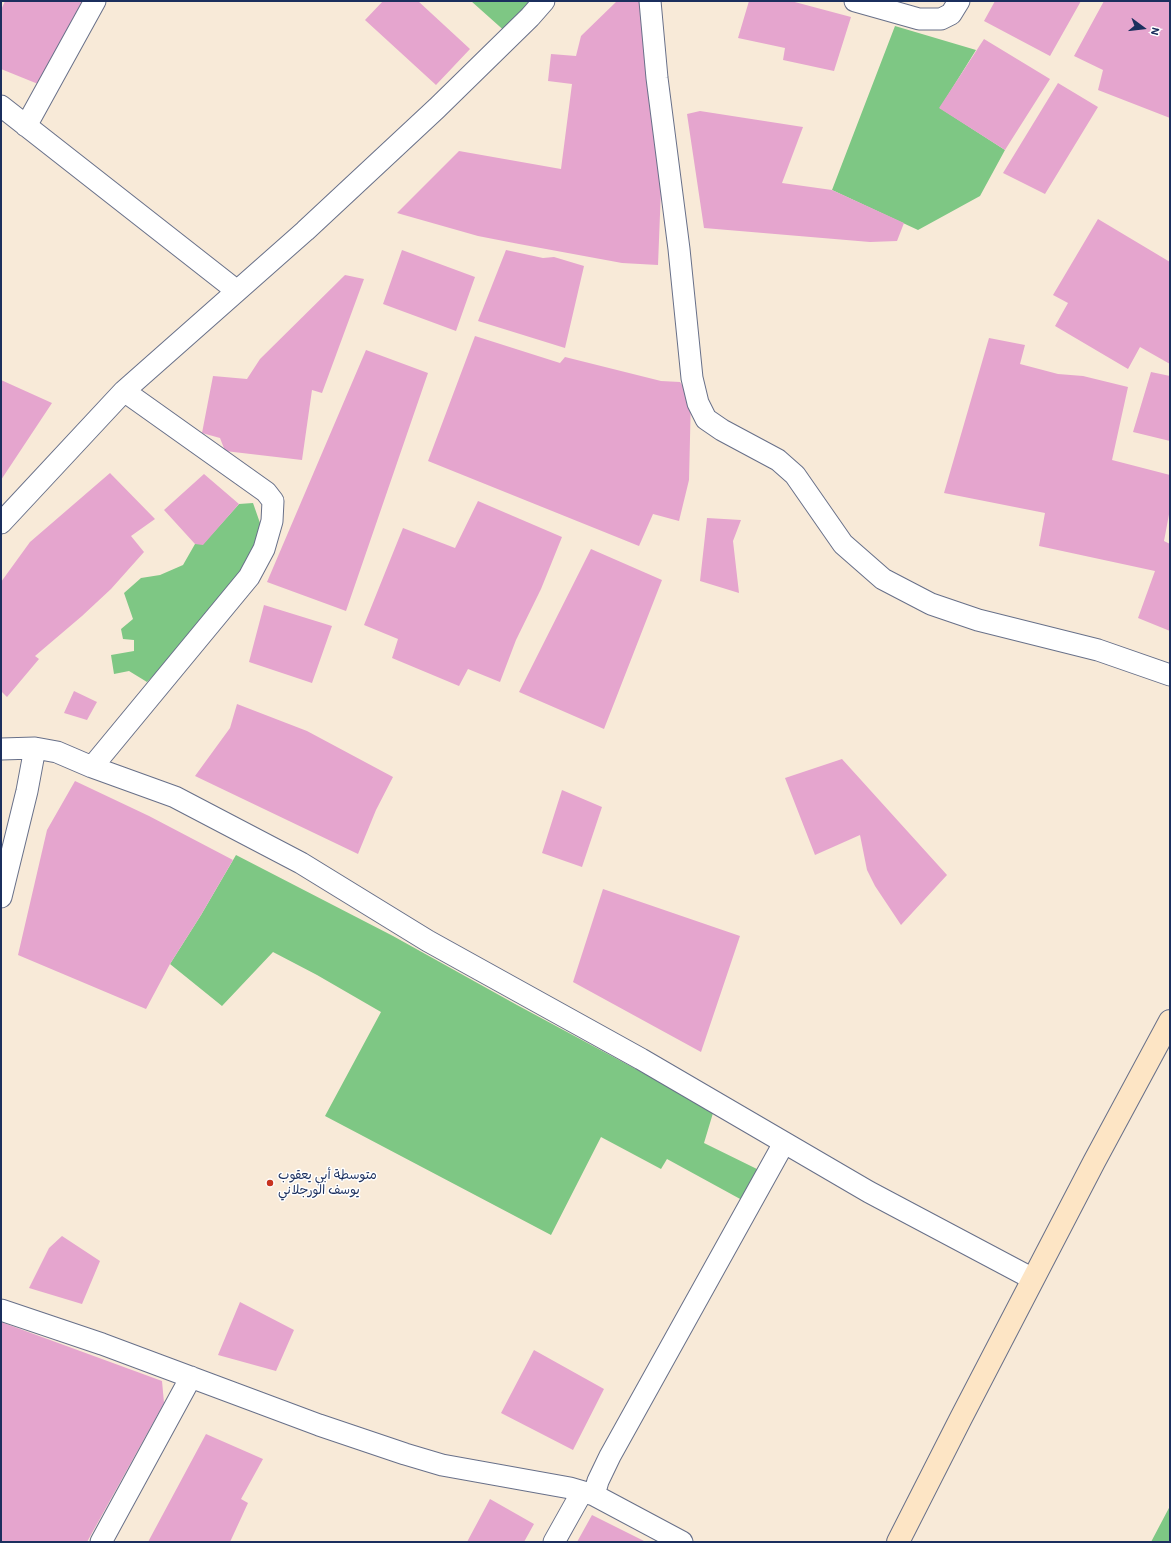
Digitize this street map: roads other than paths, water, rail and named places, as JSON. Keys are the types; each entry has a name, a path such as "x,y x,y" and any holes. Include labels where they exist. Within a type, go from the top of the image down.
{"street":[{"path":"26,126 95,1"},
{"path":"1,523 124,391 311,226 437,108 530,17 544,1"},
{"path":"650,1 679,249 692,378 698,403 706,419 722,430 778,460 795,475 843,544 883,579 938,606 978,620 1098,650 1170,675"},
{"path":"855,1 919,19 941,19 951,14 960,1"},
{"path":"1,106 237,291"},
{"path":"92,767 249,577 264,549 272,521 273,501 266,492 124,391"},
{"path":"1,897 27,791 35,748"},
{"path":"1,749 35,748 57,752 92,767 175,797 302,863 428,941 641,1059 784,1143 937,1229 1033,1279"},
{"path":"898,1542 1094,1162 1170,1021"},
{"path":"554,1542 598,1480 784,1143"},
{"path":"1,1310 102,1344 320,1425 442,1466 588,1493 682,1542"},
{"path":"101,1542 191,1377"}],"place":[{"name":"متوسطة أبي يعقوب يوسف الورجلاني","path":"270,1183"}]}
